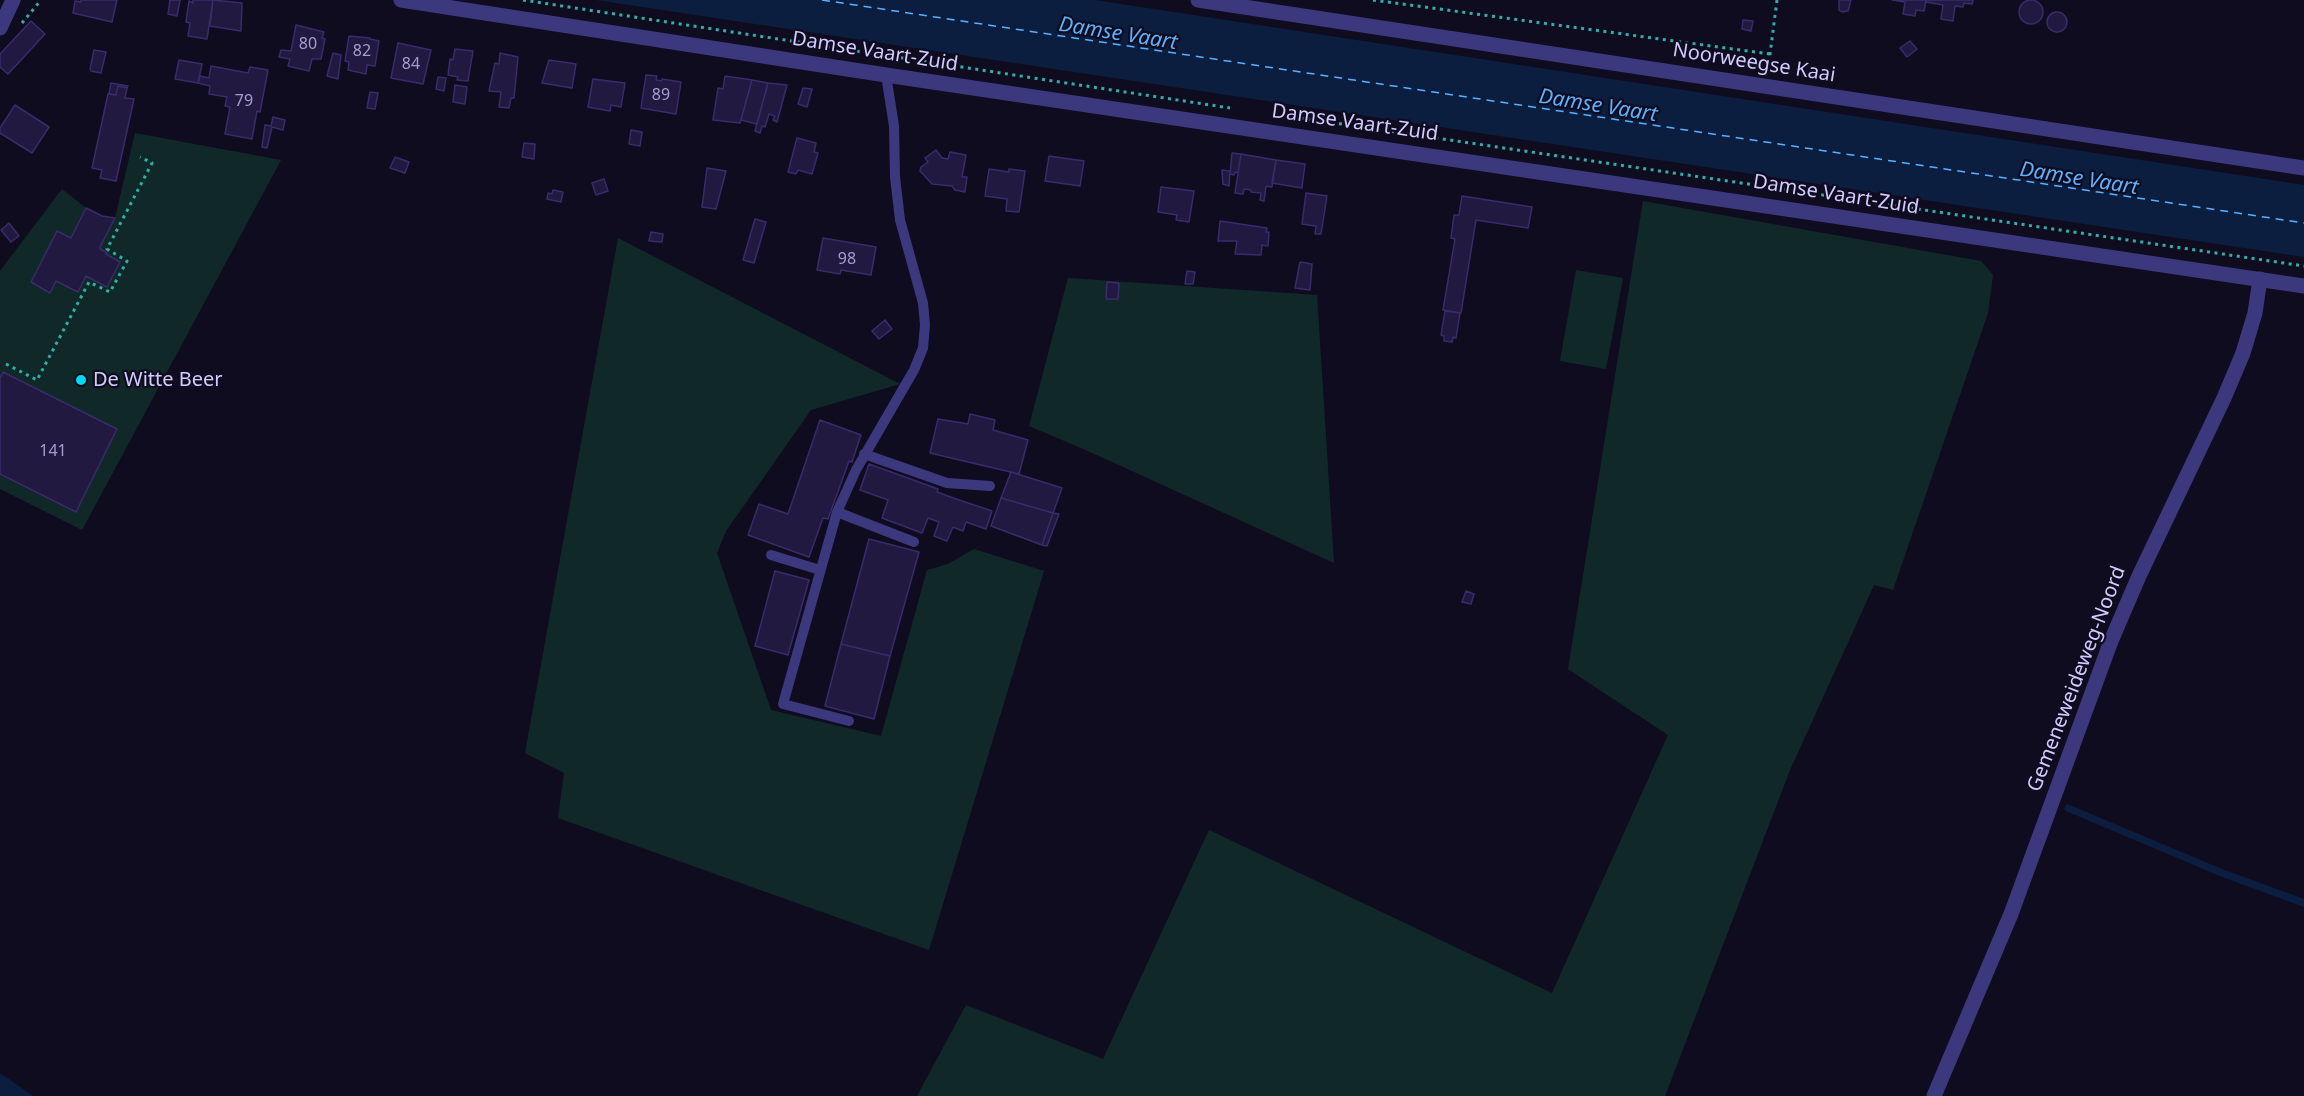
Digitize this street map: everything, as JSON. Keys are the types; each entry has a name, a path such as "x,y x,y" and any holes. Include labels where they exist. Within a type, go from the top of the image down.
{"street":[{"path":"0,28 13,0"},
{"name":"Damse Vaart-Zuid","path":"401,0 886,75 2304,286"},
{"name":"Noorweegse Kaai","path":"1198,0 2304,168"},
{"name":"Gemeneweideweg-Noord","path":"1934,1096 2010,914 2111,640 2243,353 2255,313 2260,279"}],"lane":[{"path":"849,721 783,704 837,512 864,454 914,370 923,348 926,325 924,303 900,220 895,177 894,126 886,75"},
{"path":"864,454 947,483 990,486"},
{"path":"837,512 914,542"},
{"path":"771,555 820,570"}],"path":[{"path":"523,0 1232,108"},
{"path":"1373,0 1770,54 1777,0"},
{"path":"1279,115 2304,266"},
{"path":"6,364 38,380 88,282 110,292 127,261 106,249 152,163 140,157"}],"green space":[{"name":"De Witte Beer","path":"135,133 281,160 82,530 0,489 0,271 62,189 86,208 102,216 115,218"},
{"path":"1643,201 1981,261 1993,275 1988,313 1893,590 1874,585 1790,770 1665,1096 917,1096 966,1005 1103,1059 1209,830 1552,993 1668,735 1568,669"},
{"path":"618,238 900,384 811,410 726,531 717,553 771,710 881,736 927,570 948,564 974,549 1044,571 929,950 558,818 564,773 525,753"},
{"path":"1576,270 1623,278 1606,369 1560,361"},
{"path":"1068,278 1317,295 1334,563 1029,426"}],"water":[{"name":"Damse Vaart","path":"596,0 1095,0 2304,185 2304,257"},
{"path":"2067,804 2222,869 2304,899 2304,907 2220,876 2066,811 2064,808"},
{"path":"0,1073 33,1096 0,1096"}],"building":[{"path":"81,0 117,0 112,22 73,13 75,1 81,2"},
{"path":"170,0 180,0 177,16 168,14"},
{"path":"193,0 213,0 207,39 188,36 190,23 186,22 189,1 193,3"},
{"path":"213,0 242,3 241,31 210,26"},
{"path":"1839,0 1851,0 1848,11 1839,10"},
{"path":"1892,0 1926,0 1924,11 1916,10 1915,16 1903,14 1905,2"},
{"path":"1926,0 1973,0 1972,4 1964,3 1963,7 1955,6 1953,21 1941,19 1943,5 1926,2"},
{"path":"2031,0 2040,3 2043,12 2040,21 2031,24 2022,21 2019,12 2022,3"},
{"path":"2057,12 2064,15 2067,22 2064,29 2057,32 2050,29 2047,22 2050,15"},
{"path":"1743,20 1753,21 1751,31 1742,29"},
{"path":"31,21 45,34 8,74 0,67 0,54"},
{"path":"296,25 324,32 321,59 312,59 309,71 288,66 290,59 279,57 281,50 291,51"},
{"path":"349,36 379,41 375,66 367,65 366,74 348,70 349,62 345,61"},
{"path":"1910,41 1917,49 1907,57 1900,48"},
{"path":"398,43 431,50 423,84 391,78"},
{"path":"455,49 473,51 468,81 457,80 458,77 448,75 450,59 453,60"},
{"path":"94,50 106,52 101,73 90,69"},
{"path":"333,53 341,55 338,79 327,76"},
{"path":"500,53 518,57 514,98 511,98 509,108 499,107 501,92 489,91 495,63 499,64"},
{"path":"179,60 202,64 198,83 175,79"},
{"path":"549,60 576,64 572,88 542,83"},
{"path":"211,66 248,73 250,67 268,70 252,139 225,134 230,107 225,106 227,97 209,94 210,86 198,83 200,76 209,78"},
{"path":"646,75 657,76 656,80 681,82 676,114 641,108"},
{"path":"725,76 752,80 740,123 713,120 718,88 723,89"},
{"path":"438,77 446,78 444,91 436,89"},
{"path":"593,79 625,83 621,107 611,105 610,111 588,107"},
{"path":"752,80 768,83 757,124 741,120"},
{"path":"111,83 128,86 127,88 118,86 116,95 109,94"},
{"path":"768,83 787,85 777,122 773,120 775,116 769,114 765,127 762,126 760,133 755,131"},
{"path":"455,85 467,87 465,104 453,102"},
{"path":"118,86 127,88 125,98 134,99 116,181 100,178 102,170 92,168 108,94 116,95"},
{"path":"803,88 812,89 807,107 798,104"},
{"path":"370,92 378,93 375,109 367,108"},
{"path":"15,105 49,127 32,153 0,133 0,128"},
{"path":"273,117 285,120 283,130 272,127 267,148 262,147 265,125 271,126"},
{"path":"631,130 642,132 640,146 629,144"},
{"path":"797,138 816,143 814,152 818,153 812,174 798,170 796,174 788,172"},
{"path":"524,143 535,144 534,159 522,157"},
{"path":"936,150 942,158 948,159 950,152 966,155 962,177 967,177 965,192 955,190 952,186 932,184 920,171 921,167 928,162 925,158"},
{"path":"1232,153 1241,154 1238,173 1235,172 1234,175 1230,174"},
{"path":"1241,154 1276,160 1272,187 1266,186 1264,201 1260,200 1261,193 1251,192 1251,190 1244,189 1243,194 1235,193"},
{"path":"1049,156 1084,161 1080,186 1045,181"},
{"path":"395,157 409,162 405,173 390,168"},
{"path":"1276,160 1305,164 1302,188 1272,183"},
{"path":"707,168 726,171 716,209 702,207"},
{"path":"989,169 1009,172 1009,169 1025,171 1019,212 1006,211 1007,199 985,196"},
{"path":"1222,170 1230,171 1229,186 1223,184"},
{"path":"604,179 608,191 596,195 592,183"},
{"path":"1161,187 1194,191 1189,222 1176,220 1177,215 1158,212"},
{"path":"553,190 563,192 561,202 547,199 548,193 552,194"},
{"path":"1306,193 1327,196 1321,234 1315,234 1316,226 1302,224"},
{"path":"1462,196 1532,207 1528,228 1476,220 1461,313 1443,310 1455,239 1451,238 1454,215 1459,215"},
{"path":"86,208 102,216 115,218 100,249 120,262 107,287 86,276 78,292 56,281 50,293 31,282 57,231 71,238"},
{"path":"755,219 766,222 754,263 743,260"},
{"path":"1220,221 1267,228 1268,246 1262,245 1261,255 1235,254 1237,241 1218,241"},
{"path":"9,223 19,236 11,242 1,230"},
{"path":"651,232 663,234 662,242 649,241"},
{"path":"823,238 876,247 871,275 841,270 840,274 817,270"},
{"path":"1300,262 1312,264 1310,290 1295,288"},
{"path":"1187,271 1195,272 1193,284 1185,284"},
{"path":"1107,282 1119,283 1118,299 1106,299"},
{"path":"1445,311 1460,313 1456,338 1453,337 1452,342 1444,341 1444,336 1441,335"},
{"path":"885,320 892,329 879,339 872,331"},
{"path":"3,372 117,429 76,512 0,474 0,378"},
{"path":"970,414 995,420 993,430 1028,440 1019,474 930,453 938,419 968,424"},
{"path":"820,420 861,435 828,519 823,518 809,557 748,535 759,504 788,514"},
{"path":"869,464 938,489 937,492 992,511 986,529 966,522 963,531 953,527 947,541 934,536 939,522 928,518 922,533 882,518 888,500 860,490"},
{"path":"1011,472 1062,488 1053,513 1001,498"},
{"path":"1001,498 1053,513 1042,545 991,526"},
{"path":"1053,513 1059,514 1047,546 1042,545"},
{"path":"869,539 919,552 890,656 841,644"},
{"path":"775,571 809,580 788,655 755,646"},
{"path":"1466,591 1474,594 1471,604 1462,602"},
{"path":"841,644 890,656 874,719 825,706"}],"ferry route":[{"path":"822,0 2304,223"}],"place":[{"name":"De Witte Beer","path":"81,380"}]}
